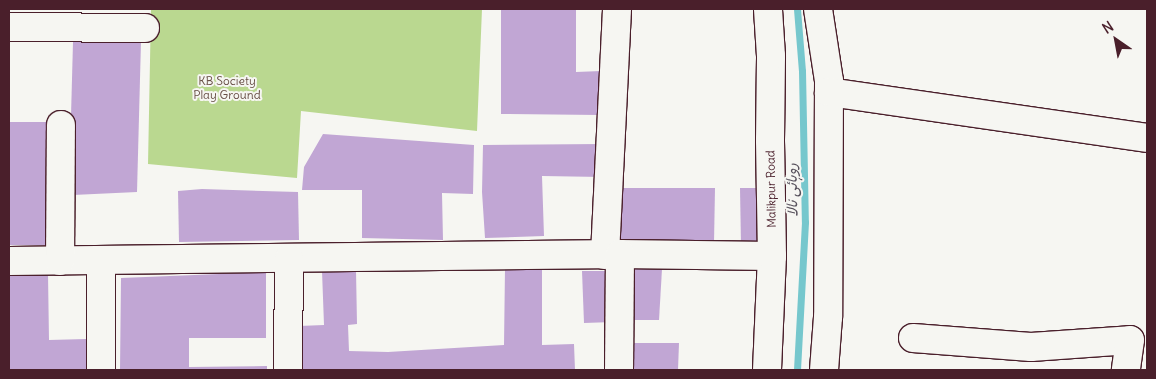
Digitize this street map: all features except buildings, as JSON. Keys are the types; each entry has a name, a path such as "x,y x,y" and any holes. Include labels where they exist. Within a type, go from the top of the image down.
{"street":[{"path":"617,9 613,255 619,370"},
{"name":"Malikpur Road","path":"767,370 772,256 771,56 768,9"},
{"path":"818,9 829,92 828,317 824,370"},
{"path":"9,27 145,28"},
{"path":"829,92 1147,138"},
{"path":"60,261 61,125"},
{"path":"9,261 613,255 772,256"},
{"path":"288,370 289,259"},
{"path":"101,261 101,370"},
{"path":"914,338 1031,347 1130,340 1126,370"}],"green space":[{"name":"KB Society Play Ground","path":"151,9 482,9 477,131 301,111 297,178 148,164"}],"waterway":[{"name":"روہائی نالا","path":"797,9 802,71 805,222 797,370"}]}
